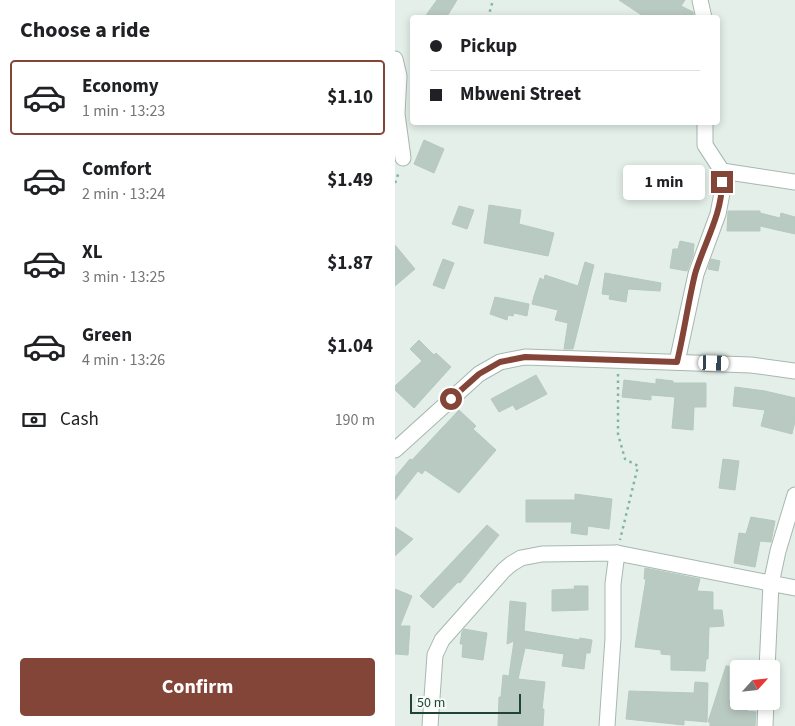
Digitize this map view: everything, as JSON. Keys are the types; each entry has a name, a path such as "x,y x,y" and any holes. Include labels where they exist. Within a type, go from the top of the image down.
{"street":[{"path":"700,0 703,15"},
{"path":"395,59 399,76 397,114 403,158"},
{"path":"677,362 695,274 719,207 722,193 722,171 705,146 705,125"},
{"path":"722,171 795,182"},
{"path":"395,450 479,374 500,362 525,357 751,365 795,371"},
{"path":"767,660 771,584 778,551 795,495"},
{"path":"607,726 613,638 613,584 617,553"},
{"path":"430,726 435,655 442,640 504,570 521,558 541,554 617,553 795,588"},
{"path":"765,726 766,710"}],"path":[{"path":"489,15 493,0"},
{"path":"617,359 619,442 625,459 636,464 638,467 617,553"}],"building":[{"path":"437,0 457,0 448,15 426,15"},
{"path":"619,0 685,0 681,6 693,12 694,15 642,15"},
{"path":"424,140 444,149 434,173 414,164"},
{"path":"489,205 521,210 519,224 554,233 548,256 484,243"},
{"path":"459,206 474,210 467,229 452,224"},
{"path":"728,211 760,211 760,213 780,218 781,213 795,217 795,234 760,226 760,231 727,231"},
{"path":"680,241 694,244 693,255 687,271 670,268 673,249 678,249"},
{"path":"395,245 415,269 395,286"},
{"path":"443,259 454,263 444,289 433,285"},
{"path":"711,259 720,261 718,271 708,269"},
{"path":"585,262 594,265 573,349 564,349 568,323 555,320 558,310 532,304 540,278 544,280 545,275 578,286"},
{"path":"605,273 661,283 660,291 628,289 626,302 609,299 610,295 602,294"},
{"path":"495,297 529,304 527,316 514,313 513,316 508,315 507,320 490,314"},
{"path":"419,340 434,355 436,353 451,367 414,408 395,390 395,386 422,361 410,349"},
{"path":"536,375 547,394 516,410 513,405 499,412 491,399"},
{"path":"656,379 673,381 673,383 706,383 706,407 694,407 693,430 672,428 675,397 651,395 651,400 622,397 624,380 656,384"},
{"path":"735,387 795,398 795,421 792,434 761,426 765,410 733,406"},
{"path":"459,410 476,426 473,429 496,450 459,493 425,470 422,474 418,471 395,500 395,477 410,459 412,460"},
{"path":"723,459 739,461 735,490 719,488"},
{"path":"575,494 612,499 609,529 588,526 587,535 571,533 572,522 526,522 526,500 575,500"},
{"path":"751,517 775,521 771,542 760,541 755,567 734,563 739,533 746,534"},
{"path":"487,525 499,535 460,583 458,582 433,608 420,596"},
{"path":"395,527 413,539 395,556"},
{"path":"645,568 700,579 697,591 713,592 713,610 722,610 724,626 709,627 708,659 706,659 705,671 671,670 671,655 661,654 661,650 635,647 646,579 644,579"},
{"path":"574,586 588,586 588,610 552,611 552,590 575,589"},
{"path":"395,589 412,596 400,626 410,626 408,655 395,654"},
{"path":"510,601 526,603 524,631 579,640 580,638 592,640 590,653 586,653 584,669 562,666 564,654 525,648 518,679 545,682 542,709 544,709 543,726 498,726 499,697 501,697 503,675 509,676 514,641 507,644"},
{"path":"464,629 487,633 483,660 462,657 463,644 460,644"},
{"path":"726,666 729,666 730,710 756,712 755,726 710,726 710,722 708,722"},
{"path":"695,682 708,683 707,722 684,720 684,725 626,719 629,691 694,693"}],"route":[{"path":"451,399 479,374 500,362 525,357 677,362 695,274 718,214 722,182"}]}
